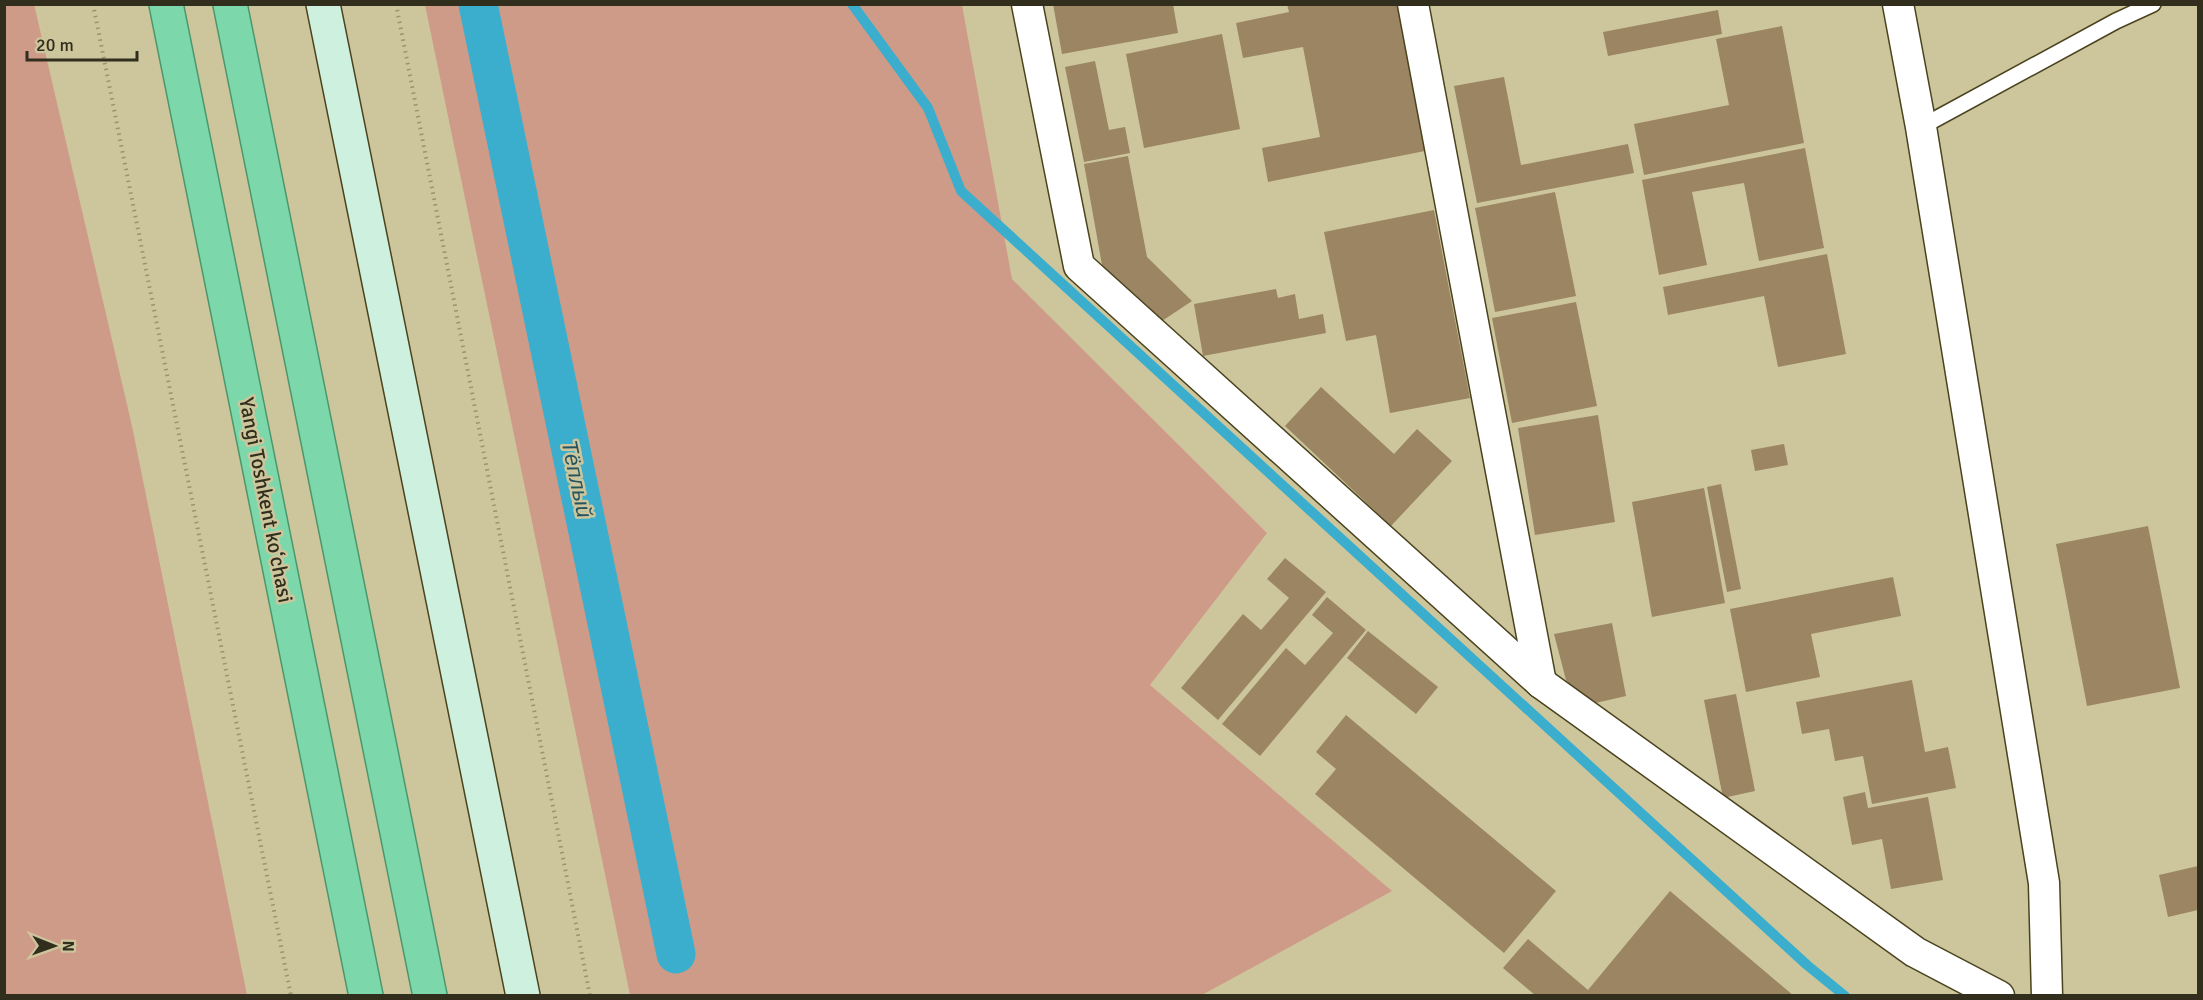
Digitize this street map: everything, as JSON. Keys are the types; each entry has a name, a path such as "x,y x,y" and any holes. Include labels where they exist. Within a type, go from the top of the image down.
{"highway":[{"name":"Yangi Toshkent ko‘chasi","path":"166,4 366,996"},
{"path":"230,4 430,996"}],"main road":[{"path":"323,4 523,996"}],"street":[{"path":"1027,4 1079,266 1541,682 1915,952 1999,996"},
{"path":"1413,4 1541,682"},
{"path":"1898,4 1921,127 2044,883 2047,996"}],"lane":[{"path":"1921,127 2116,21 2153,4"}],"path":[{"path":"93,4 291,996"},
{"path":"396,4 590,996"}],"shaded area":[{"path":"34,4 132,426 247,995 5,995 4,5"},
{"path":"425,5 962,5 1012,279 1267,533 1150,685 1392,891 1202,995 630,995"}],"building":[{"path":"1053,4 1173,4 1178,33 1062,54"},
{"path":"1287,4 1397,4 1425,151 1268,182 1262,148 1320,137 1303,47 1243,58 1236,23 1289,12"},
{"path":"1718,10 1722,34 1608,56 1603,32"},
{"path":"1782,26 1804,143 1644,175 1634,124 1729,105 1716,39"},
{"path":"1222,34 1240,129 1144,148 1126,54"},
{"path":"1095,61 1109,130 1125,127 1130,153 1084,162 1065,67"},
{"path":"1504,77 1521,165 1628,144 1634,173 1477,203 1454,86"},
{"path":"1805,148 1824,248 1759,261 1744,183 1692,192 1707,265 1659,275 1642,180"},
{"path":"1128,156 1147,257 1192,301 1159,323 1102,265 1084,164"},
{"path":"1555,192 1576,296 1495,312 1475,208"},
{"path":"1434,210 1470,398 1390,413 1376,335 1346,341 1324,232"},
{"path":"1827,254 1846,354 1778,367 1764,296 1668,315 1663,287"},
{"path":"1276,289 1278,298 1295,294 1299,319 1323,314 1326,333 1203,356 1194,304"},
{"path":"1576,302 1597,406 1512,423 1492,318"},
{"path":"1321,387 1394,454 1417,429 1452,461 1391,526 1285,426"},
{"path":"1598,415 1615,522 1535,535 1518,428"},
{"path":"1784,444 1788,465 1755,471 1751,450"},
{"path":"1721,484 1741,589 1727,592 1707,487"},
{"path":"1704,488 1725,603 1652,617 1632,502"},
{"path":"2148,526 2180,688 2087,706 2056,544"},
{"path":"1285,558 1326,592 1218,720 1181,688 1243,614 1261,630 1289,598 1267,579"},
{"path":"1893,577 1901,616 1811,634 1820,677 1746,692 1730,609"},
{"path":"1327,597 1366,630 1260,756 1222,724 1286,648 1305,665 1333,633 1312,615"},
{"path":"1612,623 1626,696 1587,705 1566,680 1554,634"},
{"path":"1368,631 1438,687 1416,714 1347,658"},
{"path":"1912,680 1925,752 1948,747 1956,788 1872,804 1863,756 1835,761 1829,729 1802,734 1796,702"},
{"path":"1736,694 1755,791 1723,798 1704,700"},
{"path":"1346,715 1556,891 1504,953 1315,794 1336,769 1316,752"},
{"path":"1865,792 1868,808 1928,797 1943,880 1891,889 1882,839 1852,845 1843,797"},
{"path":"2198,866 2198,910 2168,917 2159,875"},
{"path":"1670,891 1794,996 1536,996 1503,968 1528,939 1588,990"}],"waterway":[{"name":"Тёплый","path":"478,4 676,954"},
{"path":"852,4 928,108 961,191 1807,965 1845,996"}]}
